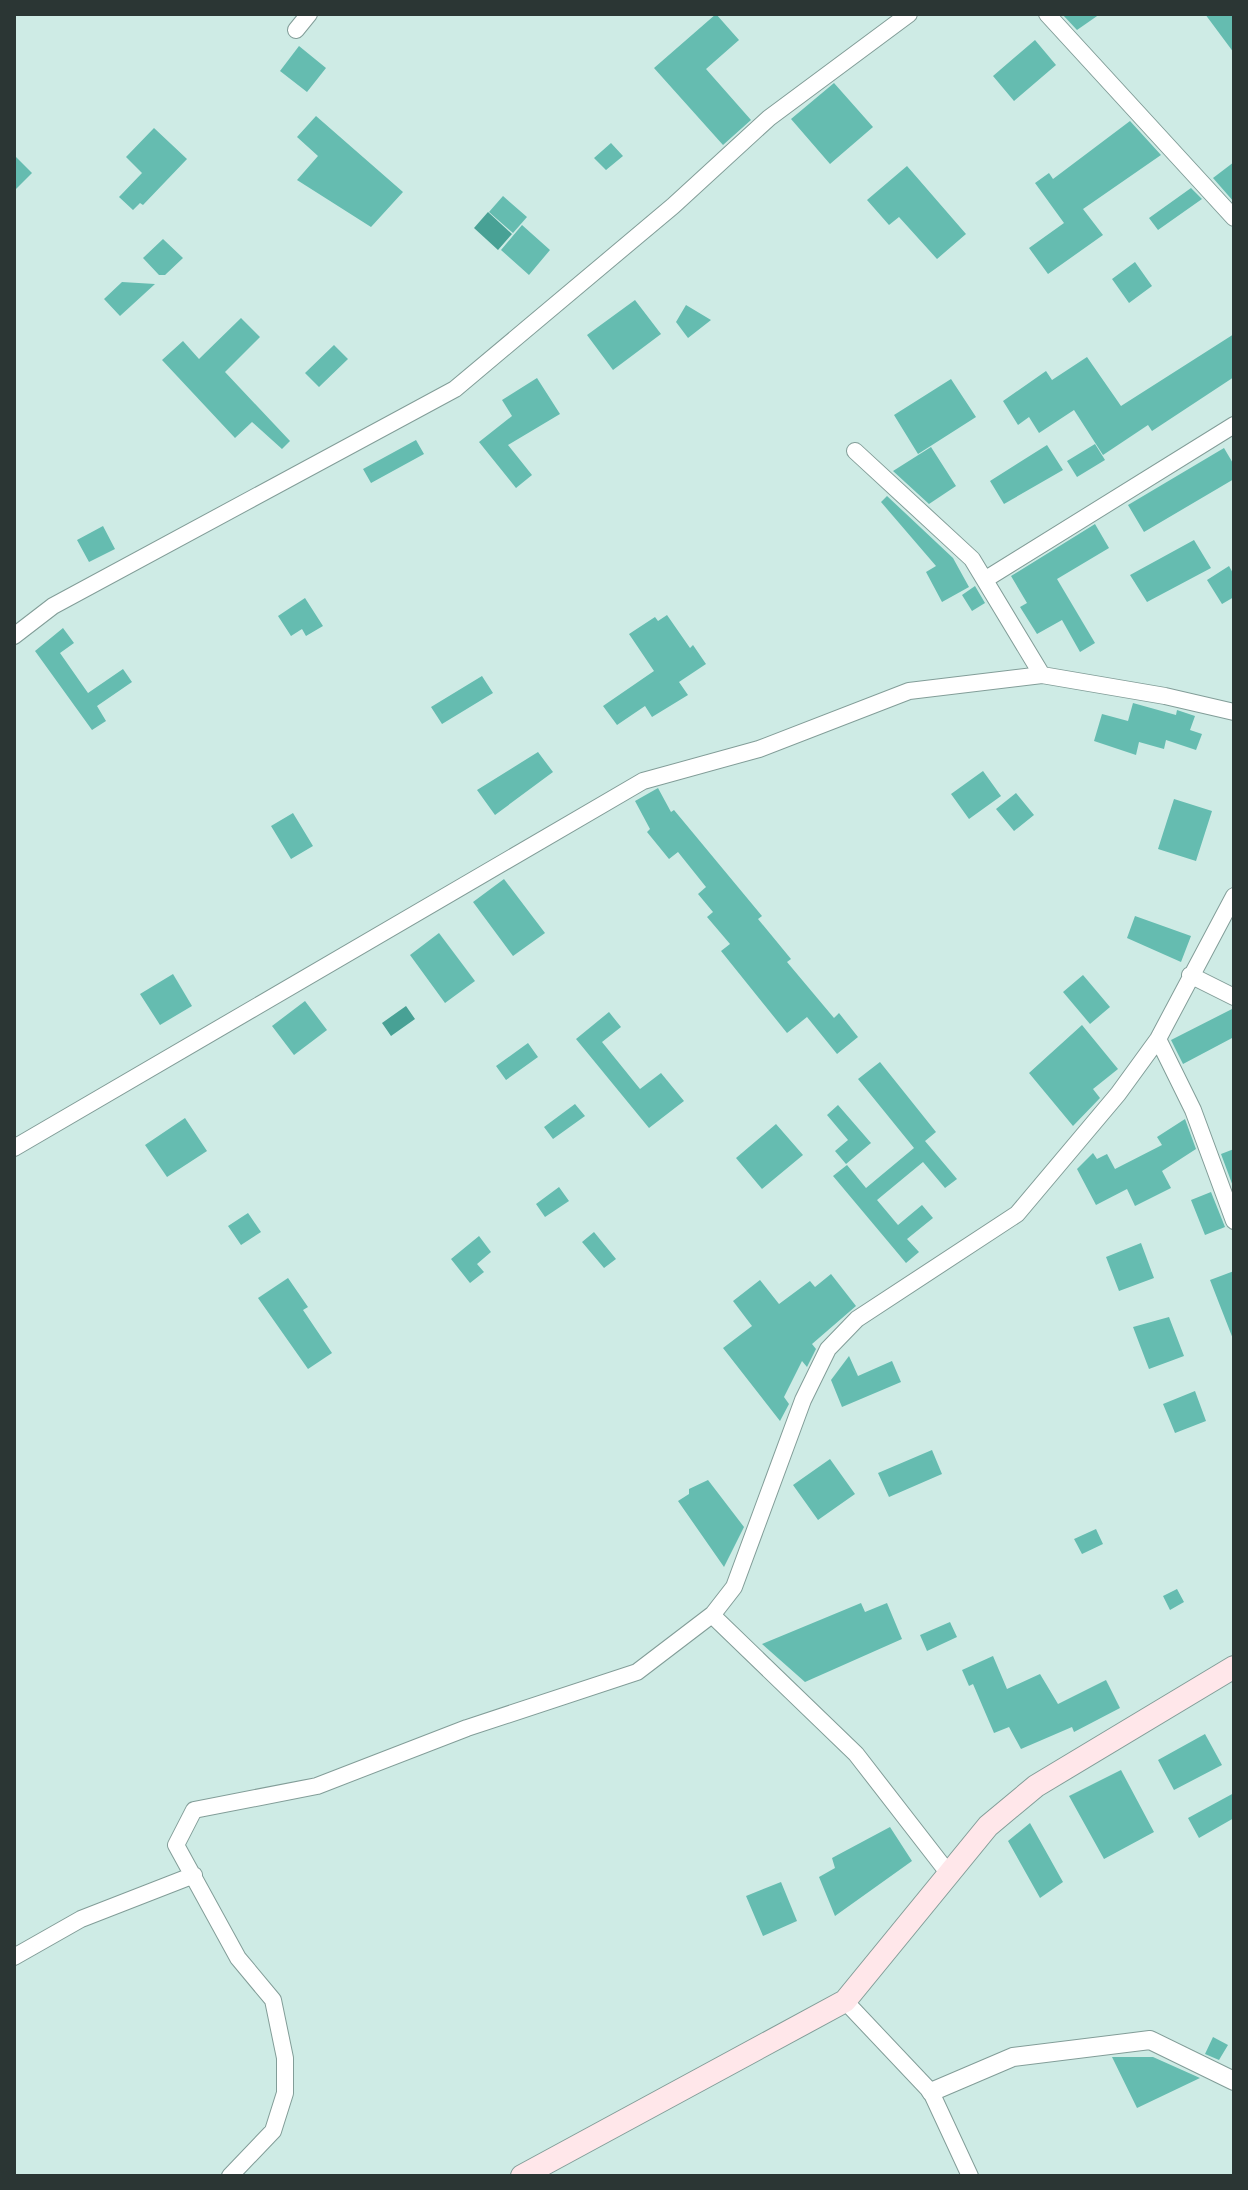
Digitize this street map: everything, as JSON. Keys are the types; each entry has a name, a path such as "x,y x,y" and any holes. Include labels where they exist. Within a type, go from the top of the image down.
{"main road":[{"path":"522,2176 845,2001 988,1826 1036,1786 1234,1667"}],"street":[{"path":"296,30 309,14"},
{"path":"14,636 53,606 455,389 673,206 769,118 909,14"},
{"path":"1047,14 1234,218"},
{"path":"986,579 1234,425"},
{"path":"855,451 972,559 1042,675"},
{"path":"14,1148 643,781 759,749 909,691 1042,675 1165,696 1234,712"},
{"path":"230,2176 273,2131 285,2093 285,2058 273,2000 238,1958 176,1845 194,1810 317,1786 467,1728 637,1672 712,1615 734,1587 803,1400 828,1349 857,1319 1017,1214 1118,1094 1158,1039 1234,896"},
{"path":"1190,975 1234,997"},
{"path":"1158,1039 1193,1110 1234,1221"},
{"path":"712,1615 856,1754 949,1874"},
{"path":"14,1957 81,1919 194,1875"},
{"path":"845,2001 931,2092 970,2176"},
{"path":"931,2092 1013,2057 1150,2040 1234,2081"}],"shaded area":[{"path":"488,212 512,234 498,250 474,228"},
{"path":"406,1006 415,1019 391,1036 382,1023"}],"building":[{"path":"716,14 739,40 706,69 751,120 723,145 654,68"},
{"path":"1062,14 1100,14 1077,30"},
{"path":"1205,14 1234,14 1234,53"},
{"path":"1035,40 1056,65 1014,101 993,76"},
{"path":"299,46 326,68 307,92 280,71"},
{"path":"834,83 873,127 830,164 791,119"},
{"path":"316,116 403,192 371,227 297,180 318,156 297,137"},
{"path":"1130,121 1161,155 1083,209 1103,235 1048,274 1029,248 1064,223 1035,183 1049,173 1053,179"},
{"path":"154,128 187,159 143,205 140,203 133,210 119,197 142,173 126,157"},
{"path":"611,143 623,156 606,170 594,158"},
{"path":"14,155 32,173 14,191"},
{"path":"1234,162 1234,202 1213,178"},
{"path":"907,166 966,234 937,259 899,217 889,225 867,200"},
{"path":"1191,188 1202,199 1158,230 1149,218"},
{"path":"503,196 527,217 513,233 489,212"},
{"path":"522,225 550,250 529,275 501,250"},
{"path":"163,239 183,258 165,275 159,275 143,258"},
{"path":"1135,262 1152,286 1129,303 1112,279"},
{"path":"122,282 155,284 120,316 104,299"},
{"path":"635,300 661,334 613,370 587,335"},
{"path":"686,305 711,320 688,338 676,322"},
{"path":"241,318 260,337 225,372 290,441 282,449 252,422 235,438 162,360 183,341 199,359"},
{"path":"1234,334 1234,377 1152,431 1148,425 1103,455 1074,410 1039,433 1029,417 1018,425 1003,401 1046,371 1052,380 1087,357 1121,406"},
{"path":"334,345 348,359 319,387 305,373"},
{"path":"537,378 560,414 508,445 532,475 516,488 479,442 512,416 502,400"},
{"path":"951,379 976,417 918,454 894,415"},
{"path":"416,440 424,454 371,483 363,469"},
{"path":"1095,444 1105,460 1077,477 1067,461"},
{"path":"1047,445 1063,470 1004,504 990,481"},
{"path":"931,447 956,486 929,504 893,471"},
{"path":"1224,448 1234,465 1234,479 1144,532 1128,505"},
{"path":"887,496 953,558 969,587 942,602 926,572 936,566 881,502"},
{"path":"1095,524 1109,548 1057,579 1095,643 1080,652 1062,620 1037,634 1020,607 1027,603 1011,576"},
{"path":"103,526 115,549 89,562 77,540"},
{"path":"1194,540 1211,568 1147,602 1130,575"},
{"path":"1229,566 1234,575 1234,597 1222,604 1207,580"},
{"path":"975,586 985,603 972,611 962,595"},
{"path":"305,598 323,626 306,636 302,629 291,636 278,616"},
{"path":"667,615 690,648 693,645 706,664 679,682 688,695 652,717 645,706 617,725 603,706 654,671 629,634 655,617 658,621"},
{"path":"63,628 74,643 60,653 88,693 123,669 132,682 97,706 106,721 92,730 35,651"},
{"path":"482,676 493,693 442,724 431,707"},
{"path":"1133,703 1176,715 1177,710 1195,716 1190,730 1202,734 1196,750 1166,740 1164,749 1139,742 1136,755 1094,741 1102,714 1128,721"},
{"path":"538,752 553,772 495,815 477,790"},
{"path":"983,771 1001,796 969,819 951,794"},
{"path":"658,788 671,812 674,810 762,916 758,919 791,959 787,962 834,1018 839,1013 858,1037 837,1054 807,1017 787,1033 721,951 730,944 707,917 713,912 698,894 706,887 678,852 669,859 647,832 650,829 635,801"},
{"path":"1016,793 1034,815 1014,831 996,809"},
{"path":"1174,799 1212,811 1196,861 1158,849"},
{"path":"293,813 313,846 291,859 271,826"},
{"path":"504,879 545,933 513,956 473,902"},
{"path":"1135,916 1191,936 1181,962 1127,938"},
{"path":"439,933 475,981 445,1003 410,955"},
{"path":"173,974 192,1006 160,1025 140,994"},
{"path":"1083,975 1110,1007 1090,1024 1063,992"},
{"path":"305,1001 327,1030 294,1055 272,1026"},
{"path":"1234,1008 1234,1037 1183,1064 1171,1040"},
{"path":"609,1012 621,1027 602,1042 640,1089 661,1073 684,1101 649,1128 576,1039"},
{"path":"1082,1025 1118,1069 1093,1089 1100,1098 1073,1126 1029,1073"},
{"path":"528,1043 538,1057 506,1080 496,1066"},
{"path":"880,1062 936,1132 925,1141 957,1179 945,1188 923,1162 877,1200 898,1225 922,1205 933,1218 907,1239 919,1252 906,1263 833,1176 847,1165 866,1188 914,1148 858,1079"},
{"path":"575,1104 585,1116 553,1139 544,1127"},
{"path":"838,1105 871,1143 846,1164 835,1151 848,1140 827,1115"},
{"path":"185,1118 207,1151 167,1177 145,1145"},
{"path":"1185,1119 1196,1149 1162,1171 1171,1188 1135,1206 1127,1189 1096,1205 1077,1169 1093,1153 1097,1159 1107,1154 1115,1169 1162,1145 1157,1137"},
{"path":"776,1124 803,1155 762,1189 736,1158"},
{"path":"1234,1149 1234,1189 1221,1154"},
{"path":"559,1187 569,1201 545,1217 536,1204"},
{"path":"1211,1192 1225,1227 1205,1235 1191,1200"},
{"path":"248,1213 261,1232 241,1245 228,1226"},
{"path":"594,1232 616,1259 604,1268 582,1242"},
{"path":"479,1236 491,1252 477,1264 484,1272 470,1283 451,1259"},
{"path":"1141,1243 1154,1278 1119,1291 1106,1257"},
{"path":"1234,1271 1234,1338 1233,1339 1210,1280"},
{"path":"831,1274 856,1306 812,1344 816,1349 807,1367 802,1361 784,1397 789,1404 780,1421 723,1348 752,1326 733,1301 760,1280 779,1304 810,1281 815,1287"},
{"path":"288,1278 308,1307 303,1310 332,1353 308,1369 258,1298"},
{"path":"1169,1317 1184,1356 1149,1369 1133,1327"},
{"path":"849,1356 858,1376 892,1361 901,1382 842,1407 831,1380"},
{"path":"1195,1391 1206,1421 1175,1433 1163,1404"},
{"path":"932,1450 942,1474 889,1497 878,1473"},
{"path":"830,1459 855,1494 818,1520 793,1485"},
{"path":"708,1480 744,1527 724,1567 678,1501 689,1494 689,1489"},
{"path":"1096,1529 1103,1544 1082,1554 1074,1539"},
{"path":"1177,1589 1184,1602 1170,1610 1163,1596"},
{"path":"861,1603 865,1612 887,1603 902,1639 805,1682 762,1644"},
{"path":"950,1622 957,1637 927,1651 920,1635"},
{"path":"993,1656 1007,1689 1040,1674 1058,1704 1106,1680 1120,1708 1074,1732 1072,1727 1021,1749 1009,1727 994,1733 973,1684 969,1686 962,1670"},
{"path":"1205,1734 1222,1765 1174,1790 1158,1760"},
{"path":"1121,1770 1154,1832 1104,1859 1069,1796"},
{"path":"1234,1793 1234,1818 1199,1838 1188,1818"},
{"path":"1030,1823 1063,1882 1040,1898 1008,1841"},
{"path":"890,1827 912,1861 835,1916 819,1877 835,1868 832,1858"},
{"path":"781,1882 797,1921 763,1936 746,1896"},
{"path":"1213,2037 1228,2045 1219,2060 1205,2054"},
{"path":"1112,2057 1153,2057 1200,2078 1137,2108"}]}
